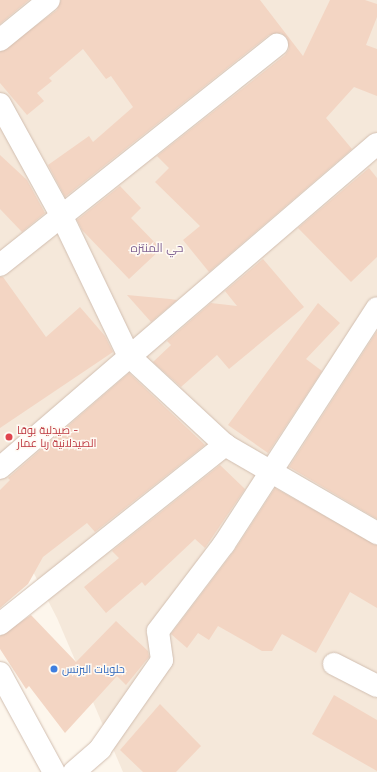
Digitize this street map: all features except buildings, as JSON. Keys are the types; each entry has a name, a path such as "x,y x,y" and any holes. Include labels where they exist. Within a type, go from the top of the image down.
{"street":[{"path":"0,40 48,0"},
{"path":"0,265 277,45"},
{"path":"0,104 62,217 129,356 225,445 270,474 377,533"},
{"path":"0,468 377,144"},
{"path":"74,772 100,750 162,660 158,631 224,544 377,308"},
{"path":"0,624 225,445"},
{"path":"334,664 377,686"},
{"path":"0,673 54,772"}],"shaded area":[{"path":"0,0 377,0 377,772 123,772 57,618 0,508"}],"place":[{"name":"صيدلية بوقا - الصيدلانية ربا عمار","path":"9,437"},
{"name":"حلويات البرنس","path":"54,669"}],"district":[{"name":"حي المنتزه","path":"157,248"}]}
